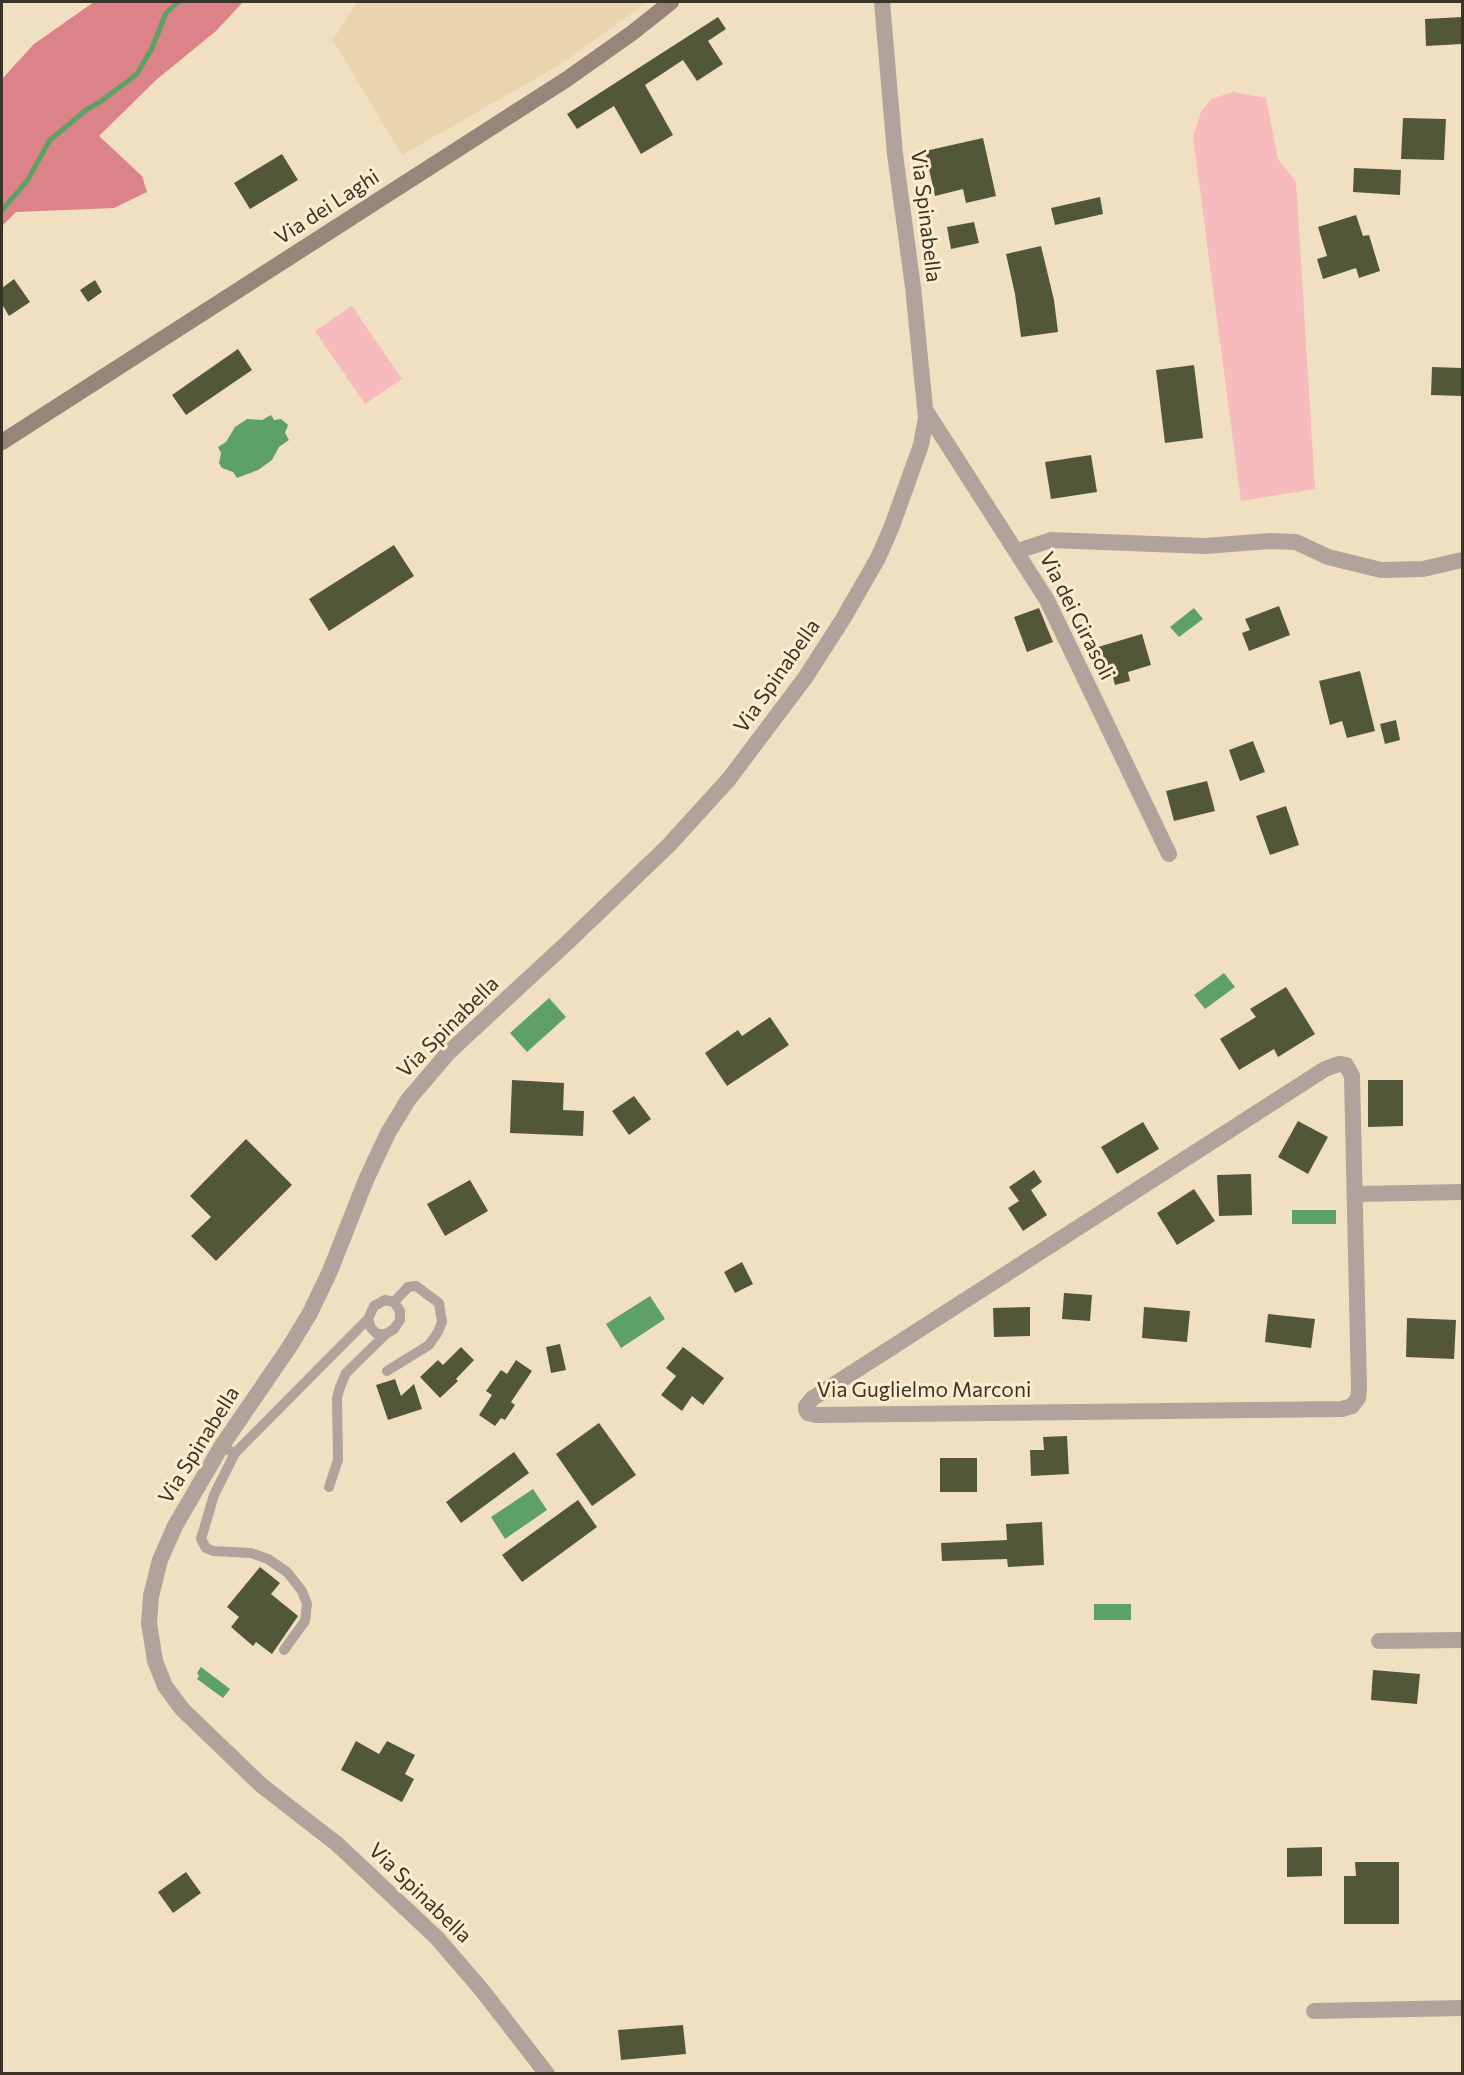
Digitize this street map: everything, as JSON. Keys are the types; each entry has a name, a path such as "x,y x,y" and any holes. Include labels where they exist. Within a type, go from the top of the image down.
{"main road":[{"name":"Via dei Laghi","path":"2,442 567,79 671,2"}],"street":[{"name":"Via Spinabella","path":"547,2073 481,1989 437,1938 337,1844 261,1785 182,1709 165,1686 151,1644 150,1614 155,1580 175,1526 228,1450 310,1313 330,1272 354,1208 378,1154 391,1127 413,1092 448,1053 569,941 702,810 757,744 805,678 843,619 878,558 921,446 926,424 894,143 882,2"},
{"name":"Via dei Girasoli","path":"926,411 1018,551 1047,600 1169,854"},
{"path":"1018,551 1051,540 1204,546 1296,542 1328,557 1381,570 1423,569 1462,560"},
{"name":"Via Guglielmo Marconi","path":"1339,1064 1346,1065 1351,1073 1356,1194 1359,1389 1356,1401 1349,1408 816,1415 806,1410 806,1406 813,1398 1325,1069 1339,1064"},
{"path":"1356,1194 1462,1192"},
{"path":"1379,1641 1462,1640"},
{"path":"1314,2011 1462,2008"}],"lane":[{"path":"387,1371 429,1345 442,1322 439,1303 416,1286 408,1287 394,1302"},
{"path":"284,1650 305,1621 308,1604 302,1591 287,1572 268,1559 250,1554 213,1551 206,1548 201,1539 228,1450 368,1319 374,1306 385,1300 394,1302 400,1311 400,1320 394,1329 346,1373 340,1387 337,1413 338,1460 329,1487"},
{"path":"368,1319 371,1328 377,1334 386,1334"}],"shaded area":[{"path":"94,2 243,2 216,31 156,80 99,136 142,176 147,192 114,208 16,212 2,226 2,79 34,44"},
{"path":"357,2 647,2 561,64 402,155 333,40"},
{"path":"1233,92 1266,98 1278,159 1296,182 1315,489 1241,501 1193,137 1201,112 1211,99"},
{"path":"352,306 402,379 365,404 315,331"},
{"path":"271,415 274,420 281,419 288,425 285,433 289,440 279,447 272,460 258,470 237,478 233,472 222,468 219,463 221,453 218,447 226,442 235,427 247,419 262,420"},
{"path":"1194,608 1203,619 1179,637 1170,627"},
{"path":"1224,973 1235,987 1205,1009 1194,995"},
{"path":"549,998 566,1017 527,1052 510,1033"},
{"path":"1292,1210 1336,1210 1336,1224 1292,1224"},
{"path":"650,1296 665,1319 621,1348 606,1324"},
{"path":"533,1489 547,1510 505,1539 491,1517"},
{"path":"1094,1604 1131,1604 1131,1620 1094,1620"},
{"path":"201,1667 230,1689 223,1698 197,1679 199,1676 197,1673"}],"building":[{"path":"718,17 726,29 708,41 723,64 697,81 683,60 645,85 673,135 641,154 614,106 577,129 567,114"},
{"path":"1462,17 1462,44 1426,46 1425,19"},
{"path":"1403,118 1446,119 1444,160 1401,159"},
{"path":"983,138 996,196 966,203 963,189 935,196 925,151"},
{"path":"282,154 298,180 250,209 234,183"},
{"path":"1354,168 1401,170 1400,195 1353,192"},
{"path":"1100,197 1103,214 1055,225 1051,208"},
{"path":"1356,215 1363,236 1369,235 1380,271 1359,278 1356,268 1323,279 1317,259 1327,256 1318,227"},
{"path":"974,222 979,243 951,249 947,227"},
{"path":"1041,246 1054,300 1058,332 1021,337 1006,254"},
{"path":"14,279 30,302 9,316 2,304 2,288"},
{"path":"95,280 102,292 88,302 80,290"},
{"path":"238,349 252,370 186,415 172,395"},
{"path":"1194,365 1203,438 1165,443 1156,370"},
{"path":"1432,367 1462,368 1462,396 1431,395"},
{"path":"1091,455 1097,492 1051,499 1045,462"},
{"path":"394,545 414,576 329,631 309,599"},
{"path":"1279,606 1290,635 1249,651 1242,633 1250,630 1245,619"},
{"path":"1039,608 1053,642 1027,652 1014,617"},
{"path":"1142,634 1151,665 1128,672 1130,681 1115,685 1112,673 1106,674 1098,647"},
{"path":"1360,671 1375,731 1347,738 1342,721 1330,725 1319,681"},
{"path":"1396,720 1400,740 1385,744 1380,724"},
{"path":"1253,741 1265,772 1240,781 1229,750"},
{"path":"1207,781 1215,811 1174,821 1166,791"},
{"path":"1286,806 1299,845 1270,855 1256,816"},
{"path":"1286,987 1315,1034 1278,1057 1274,1049 1239,1070 1220,1039 1256,1017 1250,1009"},
{"path":"770,1017 789,1045 727,1086 705,1053 738,1030 742,1036"},
{"path":"512,1080 564,1083 563,1110 584,1111 583,1136 510,1133"},
{"path":"1368,1080 1403,1080 1403,1126 1368,1127"},
{"path":"634,1096 651,1119 629,1135 612,1111"},
{"path":"1298,1121 1328,1137 1308,1174 1278,1157"},
{"path":"1143,1122 1159,1149 1117,1174 1101,1147"},
{"path":"246,1139 292,1185 216,1261 191,1236 211,1217 190,1196"},
{"path":"1034,1170 1042,1182 1031,1190 1047,1215 1023,1231 1008,1208 1019,1201 1009,1187"},
{"path":"1251,1174 1252,1215 1219,1216 1217,1175"},
{"path":"470,1180 488,1211 445,1236 427,1204"},
{"path":"1194,1189 1215,1221 1177,1245 1157,1213"},
{"path":"742,1262 753,1284 735,1293 724,1272"},
{"path":"1064,1293 1092,1295 1090,1321 1062,1319"},
{"path":"1030,1307 1030,1336 994,1337 993,1308"},
{"path":"1144,1307 1190,1311 1187,1342 1142,1338"},
{"path":"1268,1314 1315,1319 1311,1348 1265,1342"},
{"path":"1407,1318 1456,1320 1454,1359 1406,1357"},
{"path":"560,1344 566,1370 551,1373 546,1347"},
{"path":"461,1347 474,1360 456,1379 458,1381 440,1398 420,1377 438,1360 443,1365"},
{"path":"683,1347 724,1378 703,1405 692,1396 682,1411 661,1395 676,1376 666,1368"},
{"path":"516,1360 532,1371 511,1402 515,1405 505,1420 501,1418 495,1426 479,1415 492,1395 486,1391 501,1370 507,1374"},
{"path":"395,1379 401,1396 414,1384 422,1409 388,1420 376,1385"},
{"path":"599,1423 636,1475 592,1506 556,1454"},
{"path":"1067,1436 1069,1474 1031,1476 1030,1450 1044,1450 1043,1437"},
{"path":"514,1452 529,1473 461,1523 446,1502"},
{"path":"940,1458 977,1458 977,1492 940,1492"},
{"path":"578,1500 597,1527 522,1582 502,1555"},
{"path":"1042,1522 1044,1565 1008,1567 1007,1559 942,1561 941,1543 1007,1540 1006,1524"},
{"path":"260,1567 280,1583 271,1594 298,1616 272,1654 256,1642 253,1646 231,1627 239,1617 227,1607"},
{"path":"1373,1670 1420,1674 1417,1704 1371,1700"},
{"path":"356,1741 379,1754 387,1741 415,1755 405,1774 414,1779 402,1802 341,1770"},
{"path":"1322,1847 1322,1876 1287,1877 1287,1848"},
{"path":"1355,1862 1399,1862 1399,1924 1344,1924 1344,1876 1356,1876"},
{"path":"186,1872 201,1893 173,1913 158,1892"},
{"path":"683,2025 686,2054 621,2060 618,2030"}],"waterway":[{"path":"2,210 27,181 50,140 86,110 137,74 152,48 166,13 178,2"}]}
